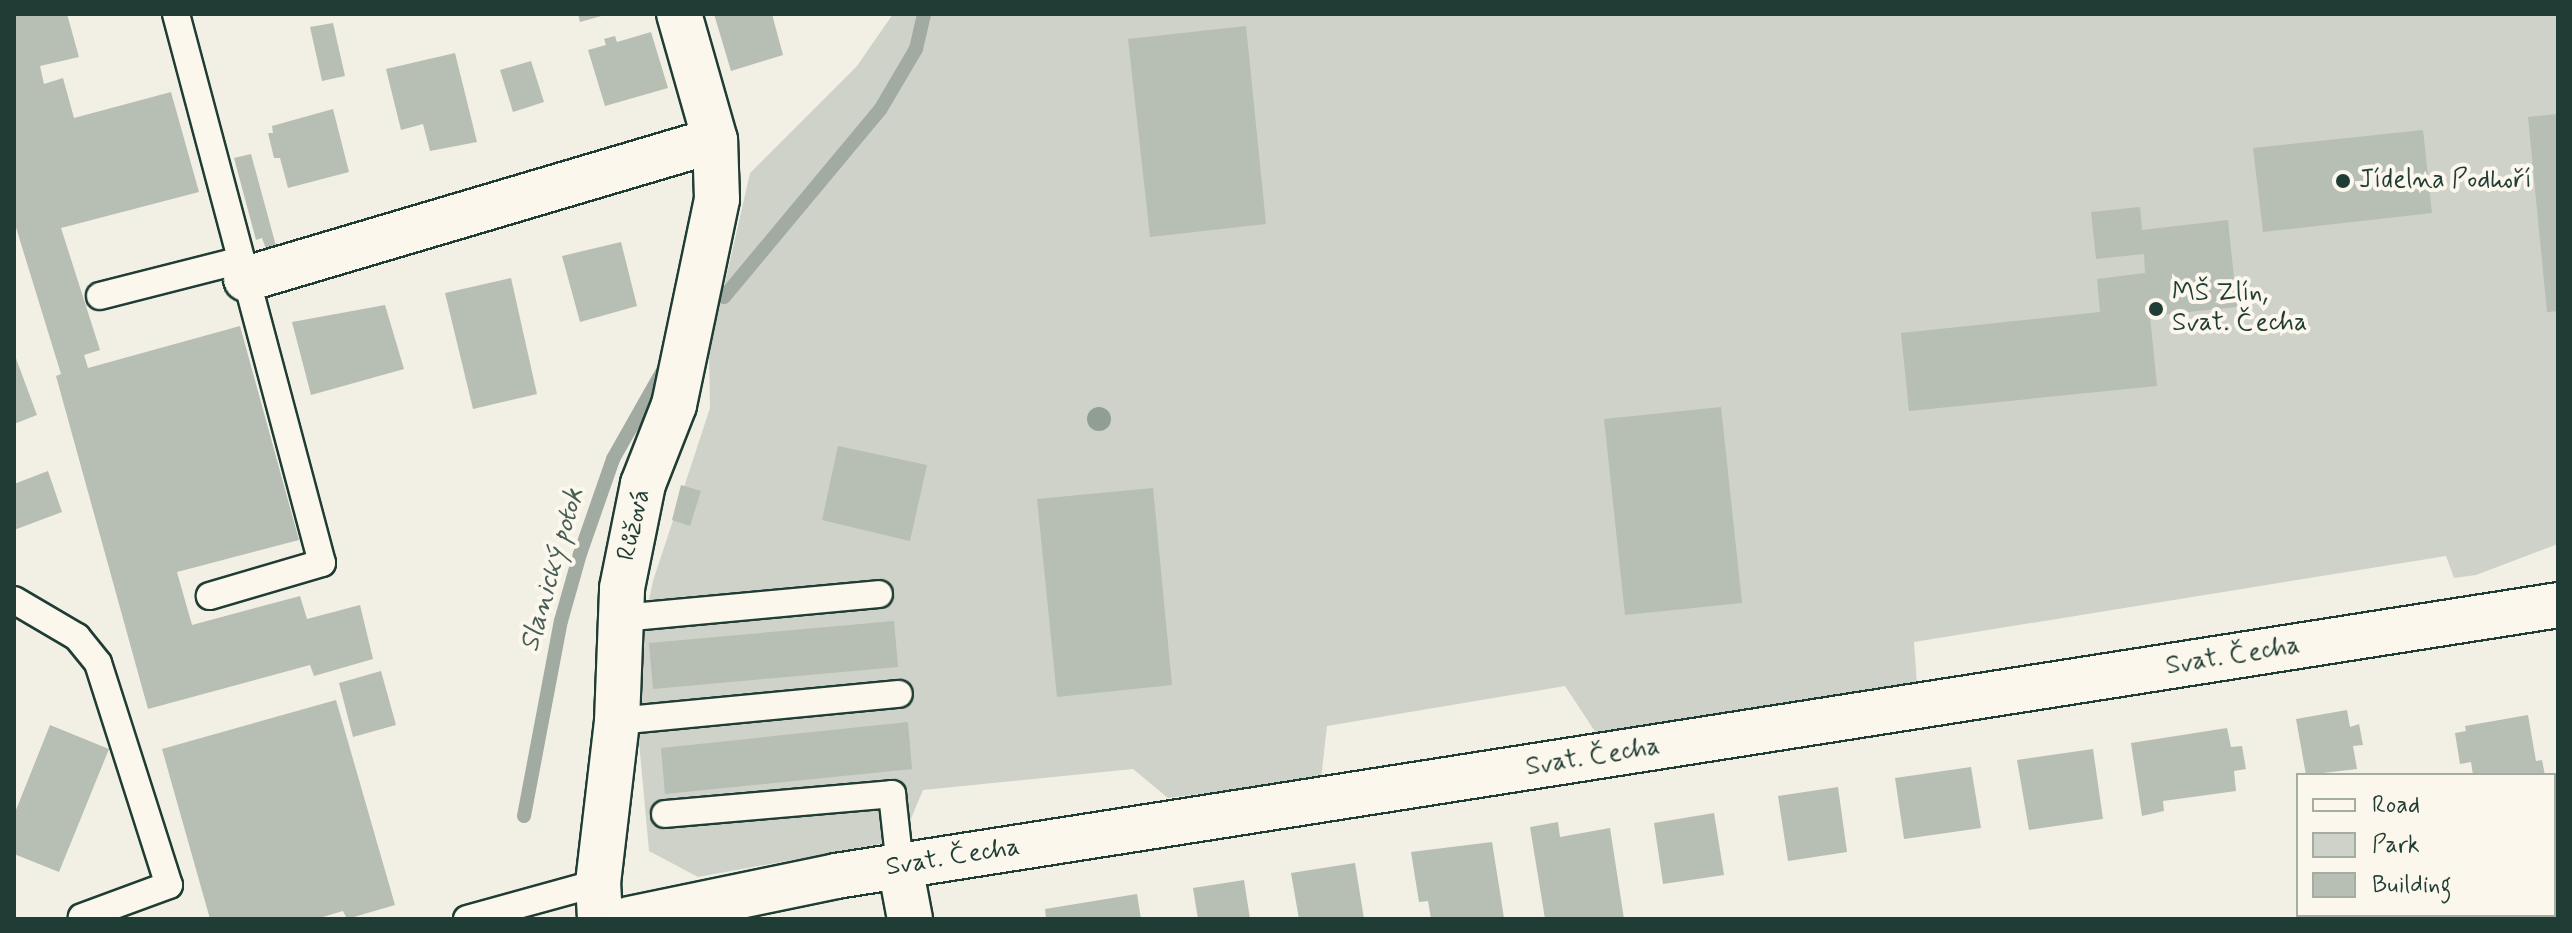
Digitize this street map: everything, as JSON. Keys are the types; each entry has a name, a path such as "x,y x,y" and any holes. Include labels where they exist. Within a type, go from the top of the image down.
{"street":[{"name":"Růžová","path":"599,901 617,721 621,618 631,534 674,405 717,199 715,140 679,14"},
{"path":"244,270 715,140"},
{"name":"Svat. Čecha","path":"629,919 742,892 900,866 2558,605"},
{"path":"900,866 910,919"}],"lane":[{"path":"176,14 322,563 210,596"},
{"path":"100,296 244,270"},
{"path":"621,618 879,594"},
{"path":"14,600 77,637 98,663 169,885 82,917"},
{"path":"617,721 899,694"},
{"path":"665,814 892,794 900,866"},
{"path":"467,919 599,901"}],"green space":[{"path":"893,14 2558,14 2558,544 2476,575 2454,578 2446,556 1914,642 1917,684 1596,733 1565,686 1327,726 1321,779 1168,798 1133,769 923,790 902,840 698,877 649,851 633,676 653,581 710,408 709,353 750,173 857,66"}],"building":[{"path":"14,14 67,14 79,57 40,66 44,84 63,78 74,118 171,92 199,192 61,228 100,350 84,355 88,368 240,326 299,540 177,572 192,625 300,596 307,619 360,605 373,659 314,676 310,665 148,709 56,376 61,374 14,221"},
{"path":"578,14 605,14 605,15 580,22"},
{"path":"714,14 772,14 783,55 731,71"},
{"path":"333,23 345,76 322,81 310,27"},
{"path":"1246,26 1266,224 1150,237 1128,39"},
{"path":"651,32 668,88 605,106 588,50 606,45 604,39 615,36 617,42"},
{"path":"455,53 477,142 430,151 423,124 401,130 386,69"},
{"path":"531,61 544,102 513,112 500,70"},
{"path":"333,109 349,172 288,188 280,158 274,158 268,133 273,133 272,126"},
{"path":"2558,114 2558,311 2547,312 2528,117"},
{"name":"Jídelna Podhoří","path":"2423,130 2432,213 2263,232 2253,148"},
{"path":"251,154 276,246 266,249 262,238 256,240 234,158"},
{"name":"MŠ Zlín, Svat. Čecha","path":"2140,207 2142,230 2228,220 2237,307 2150,316 2157,386 1909,411 1901,333 2100,312 2097,279 2145,273 2144,254 2096,259 2091,212"},
{"path":"621,242 637,306 580,322 562,256"},
{"path":"511,278 537,394 473,409 445,293"},
{"path":"385,305 404,369 311,395 292,322"},
{"path":"14,353 37,415 14,424"},
{"path":"1721,407 1742,603 1625,615 1604,419"},
{"path":"838,446 927,465 910,541 822,520"},
{"path":"48,471 62,512 14,530 14,484"},
{"path":"681,485 701,491 690,526 672,520"},
{"path":"1153,488 1172,685 1057,697 1037,499"},
{"path":"894,621 898,667 653,689 649,643"},
{"path":"381,671 396,725 353,737 339,683"},
{"path":"336,700 395,905 347,919 343,911 316,919 210,919 162,749"},
{"path":"2347,710 2350,727 2359,724 2363,745 2353,746 2357,769 2306,773 2296,719"},
{"path":"2528,715 2536,761 2542,760 2545,773 2473,773 2471,762 2460,764 2455,733 2466,731 2465,726"},
{"path":"908,722 912,769 665,794 661,748"},
{"path":"50,725 109,749 59,872 14,854 14,815"},
{"path":"2227,728 2231,747 2242,746 2246,769 2234,771 2236,791 2163,801 2164,811 2142,816 2131,743"},
{"path":"2093,749 2103,819 2029,830 2017,760"},
{"path":"1971,767 1981,828 1904,839 1895,778"},
{"path":"1838,787 1847,852 1788,861 1778,796"},
{"path":"1714,813 1724,875 1663,884 1654,823"},
{"path":"1558,822 1560,837 1610,828 1624,919 1545,919 1530,827"},
{"path":"1492,842 1504,918 1431,919 1428,901 1419,902 1411,852"},
{"path":"1355,863 1364,919 1299,919 1291,873"},
{"path":"1244,880 1250,919 1198,919 1193,888"},
{"path":"1137,894 1141,919 1046,919 1045,909"},
{"path":"2453,917 2456,919 2424,919"}],"waterway":[{"name":"Slanický potok","path":"724,297 880,110 916,49 924,14"},
{"name":"Slanický potok","path":"524,816 561,621 580,554 613,459 669,360"}],"place":[{"name":"Jídelna Podhoří","path":"2343,181"},
{"name":"MŠ Zlín, Svat. Čecha","path":"2156,309"}]}
